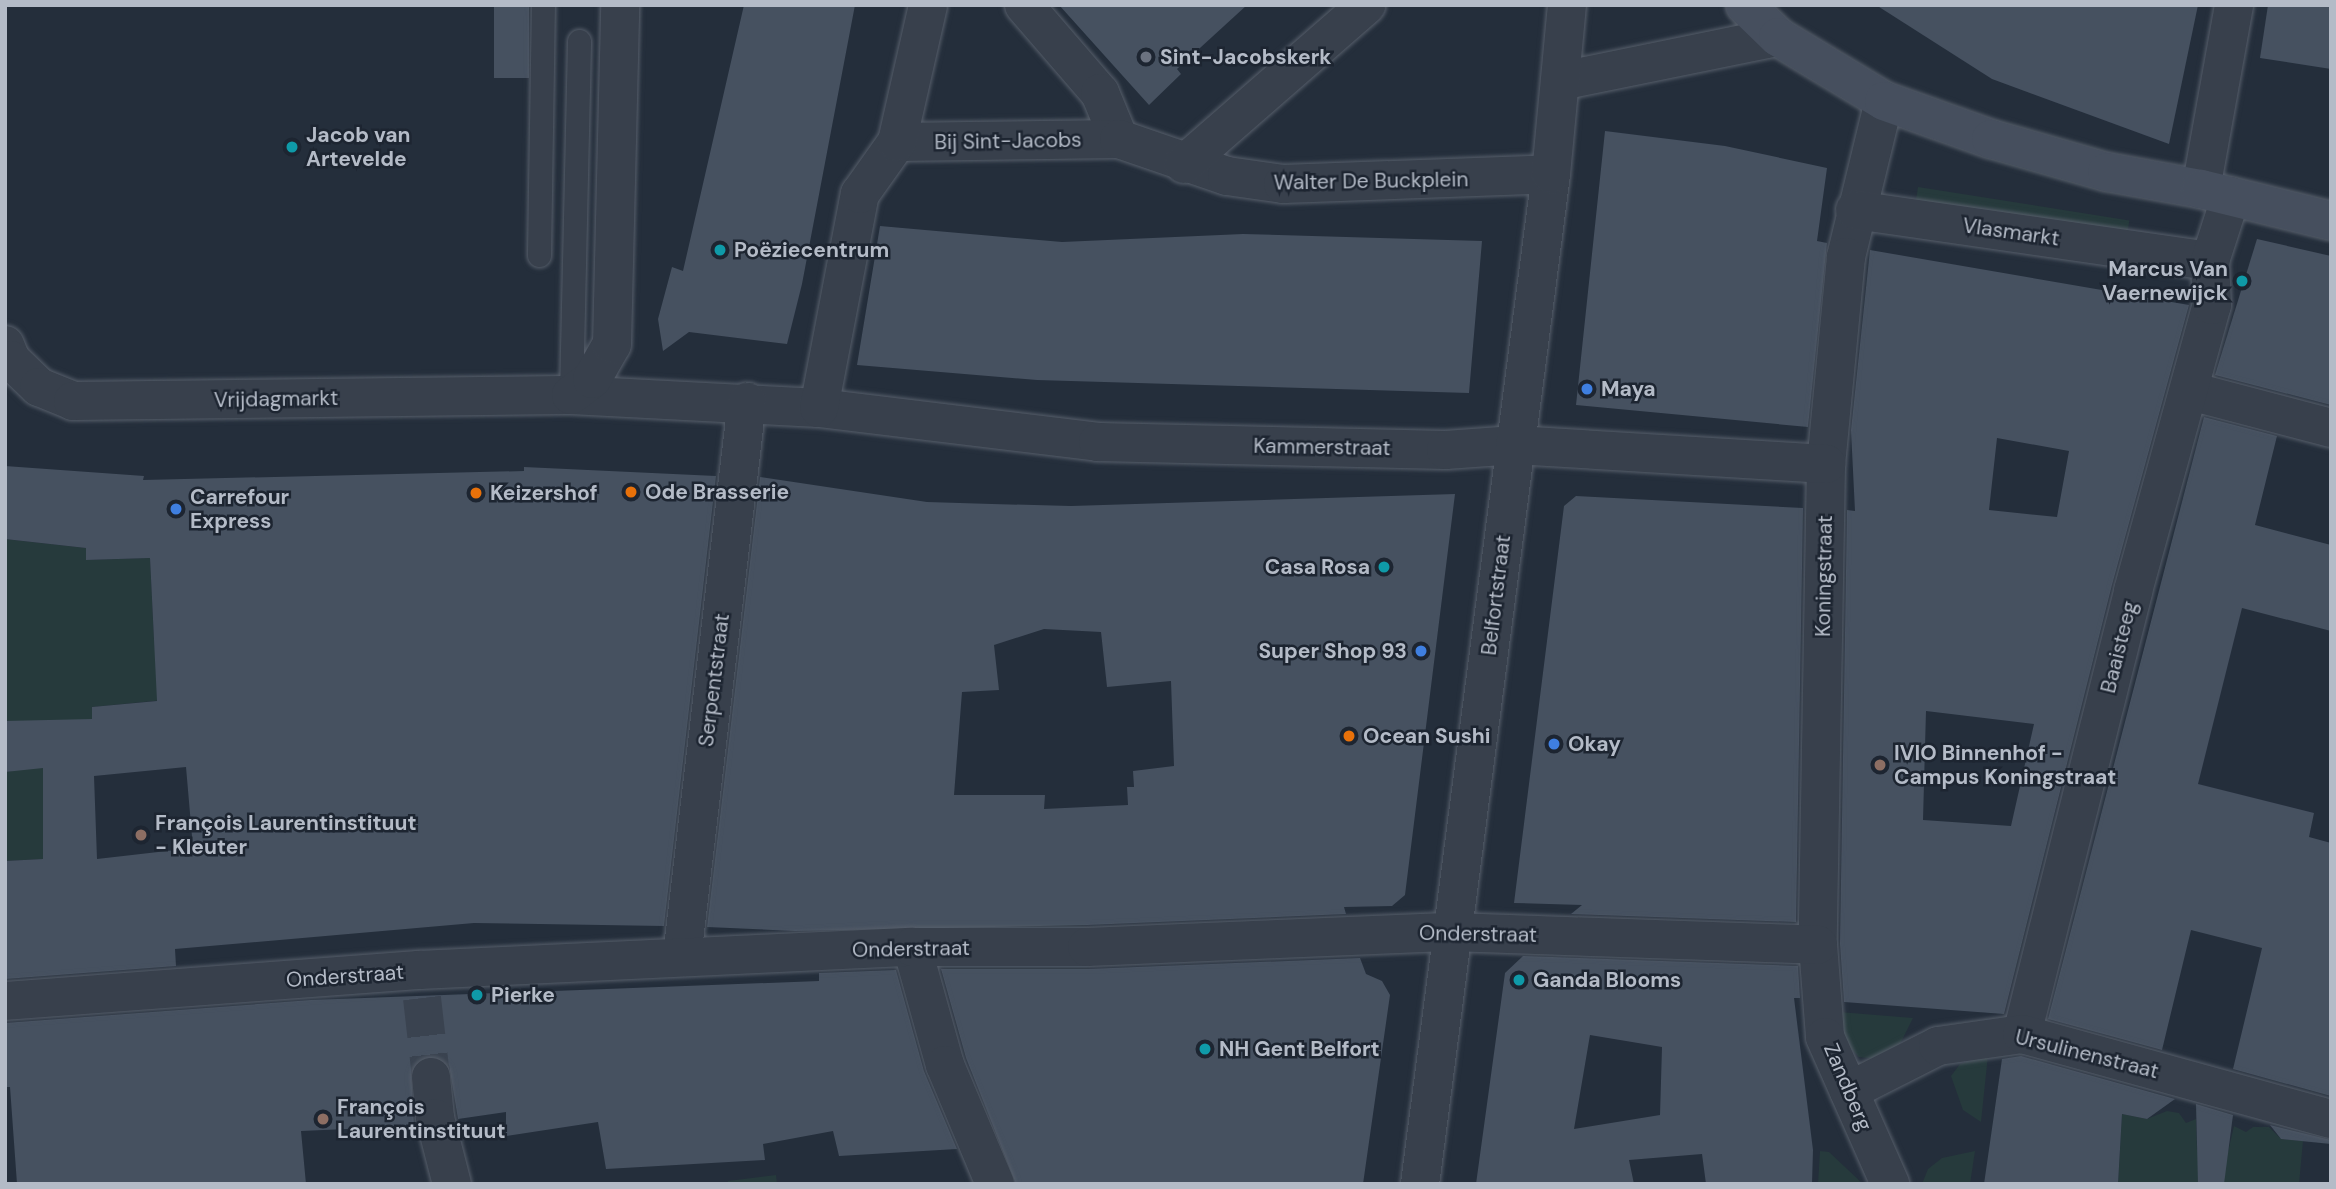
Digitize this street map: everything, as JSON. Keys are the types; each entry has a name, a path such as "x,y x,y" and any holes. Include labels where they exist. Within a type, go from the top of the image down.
{"street":[{"path":"571,395 592,379 612,344 620,5"},
{"path":"818,408 860,194 897,142 928,5"},
{"name":"Bij Sint-Jacobs","path":"1024,5 1100,93 1119,139"},
{"path":"1184,164 1366,5"},
{"name":"Belfortstraat","path":"1420,1184 1551,174 1567,5"},
{"path":"1745,5 1778,37 1884,102 1991,139 2107,172 2216,192 2331,222"},
{"path":"2210,261 2234,5"},
{"path":"1561,81 1778,37"},
{"path":"1855,210 1884,102"},
{"name":"Bij Sint-Jacobs","path":"897,142 1119,139 1184,164"},
{"name":"Walter De Buckplein","path":"1184,164 1283,184 1551,174"},
{"name":"Vlasmarkt","path":"1855,210 2210,261"},
{"name":"Koningstraat","path":"1818,944 1826,464 1846,257 1855,210"},
{"name":"Baaisteeg","path":"2022,1034 2133,591 2212,305 2210,261"},
{"name":"Vrijdagmarkt","path":"7,355 39,387 73,401 571,395 747,402 818,408"},
{"path":"2190,391 2331,428"},
{"name":"Serpentstraat","path":"682,957 747,402"},
{"name":"Kammerstraat","path":"818,408 1098,442 1446,450 1516,445 1826,464"},
{"name":"Onderstraat","path":"5,1001 420,984 682,957 912,947 1087,947 1452,932 1818,944"},
{"name":"Zandberg","path":"1818,944 1825,1037 1890,1184"},
{"path":"912,947 945,1065 995,1184"},
{"name":"Ursulinenstraat","path":"1849,1091 1938,1046 2022,1034 2331,1119"},
{"path":"430,1077 435,1118 452,1184"}],"lane":[{"path":"539,255 544,5"},
{"path":"571,395 579,41"}],"green space":[{"path":"1918,187 2129,220 2127,238 1915,205"},
{"path":"5,539 86,548 87,560 150,558 154,640 215,695 92,707 92,719 43,763 43,859 5,861 5,772 12,771 5,699"},
{"path":"1839,1012 1913,1018 1896,1052 1877,1059 1859,1057 1845,1043"},
{"path":"1988,1055 1981,1122 1963,1110 1951,1076 1960,1064"},
{"path":"2167,1111 2179,1113 2186,1123 2196,1119 2197,1151 2228,1152 2234,1126 2246,1132 2253,1127 2269,1127 2281,1139 2303,1141 2299,1184 2118,1184 2122,1114 2147,1119"},
{"path":"1820,1151 1829,1152 1863,1184 1818,1184"},
{"path":"1975,1151 1970,1184 1922,1184 1928,1169 1942,1158"},
{"path":"776,1175 777,1184 728,1184 728,1181"}],"building":[{"path":"494,5 529,5 529,78 494,78"},
{"path":"744,5 855,5 802,284 787,344 689,332 663,351 658,319 672,267 683,271"},
{"name":"Sint-Jacobskerk","path":"1059,5 1247,5 1177,69 1181,74 1149,105"},
{"path":"1876,5 2198,5 2169,144 1992,79"},
{"path":"2268,5 2331,5 2331,69 2260,58"},
{"path":"1605,131 1725,146 1827,168 1817,241 1827,243 1808,427 1576,405"},
{"path":"880,226 1062,242 1243,234 1482,241 1469,393 1037,380 857,365"},
{"path":"2257,239 2331,256 2331,405 2215,375"},
{"path":"1870,250 2189,305 2112,585 2004,1014 1844,1002 1840,944 1847,510 1855,511 1851,430","holes":["1997,438 2069,451 2057,517 1989,510","1926,711 2034,724 2011,826 1923,820"]},
{"path":"2204,417 2277,436 2255,525 2331,545 2331,631 2242,608 2198,784 2314,813 2309,837 2331,843 2331,1096 2233,1069 2262,948 2191,930 2162,1050 2048,1019"},
{"path":"5,466 144,476 143,480 524,471 524,467 716,476 664,926 474,923 175,949 176,966 5,979 5,861 43,859 43,768 5,772 5,721 92,719 92,707 157,701 150,558 86,560 86,548 5,539","holes":["186,767 193,848 97,859 94,776"]},
{"path":"760,477 927,502 1071,506 1455,494 1405,895 1392,906 1344,907 1346,914 1087,925 795,931 707,927","holes":["1044,629 1101,632 1107,687 1171,681 1174,766 1133,771 1134,787 1127,787 1128,805 1044,809 1045,795 954,795 962,692 999,690 994,645"]},
{"path":"1576,496 1803,508 1796,922 1571,914 1582,905 1514,903 1564,506"},
{"path":"1523,956 1798,966 1800,998 1794,998 1813,1150 1812,1184 1706,1184 1702,1154 1629,1160 1634,1184 1476,1184 1505,973","holes":["1590,1035 1662,1047 1660,1115 1574,1129"]},
{"name":"NH Gent Belfort","path":"1360,958 1366,974 1382,981 1390,995 1363,1184 1016,1184 966,1058 941,969 1088,969"},
{"path":"896,970 924,1071 957,1149 839,1156 833,1131 763,1144 765,1160 606,1169 598,1122 506,1136 506,1112 458,1119 449,1065 430,1055 411,1069 414,1126 301,1131 306,1184 17,1184 10,1087 5,1087 5,1023 311,1000 819,981 819,973"},
{"path":"2021,1056 2175,1099 2147,1119 2122,1114 2118,1184 1984,1184 2002,1059"},
{"path":"2196,1104 2233,1115 2224,1184 2198,1184"},
{"path":"2270,1125 2331,1140 2331,1144 2281,1139"}],"tunnel":[{"path":"422,998 431,1077"}],"place":[{"name":"Sint-Jacobskerk","path":"1146,57"},
{"name":"Jacob van Artevelde","path":"292,147"},
{"name":"Poëziecentrum","path":"720,250"},
{"name":"Marcus Van Vaernewijck","path":"2242,281"},
{"name":"Maya","path":"1587,389"},
{"name":"Ode Brasserie","path":"631,492"},
{"name":"Keizershof","path":"476,493"},
{"name":"Carrefour Express","path":"176,509"},
{"name":"Casa Rosa","path":"1384,567"},
{"name":"Super Shop 93","path":"1421,651"},
{"name":"Ocean Sushi","path":"1349,736"},
{"name":"Okay","path":"1554,744"},
{"name":"IVIO Binnenhof - Campus Koningstraat","path":"1880,765"},
{"name":"François Laurentinstituut - Kleuter","path":"141,835"},
{"name":"Ganda Blooms","path":"1519,980"},
{"name":"Pierke","path":"477,995"},
{"name":"NH Gent Belfort","path":"1205,1049"},
{"name":"François Laurentinstituut","path":"323,1119"}]}
